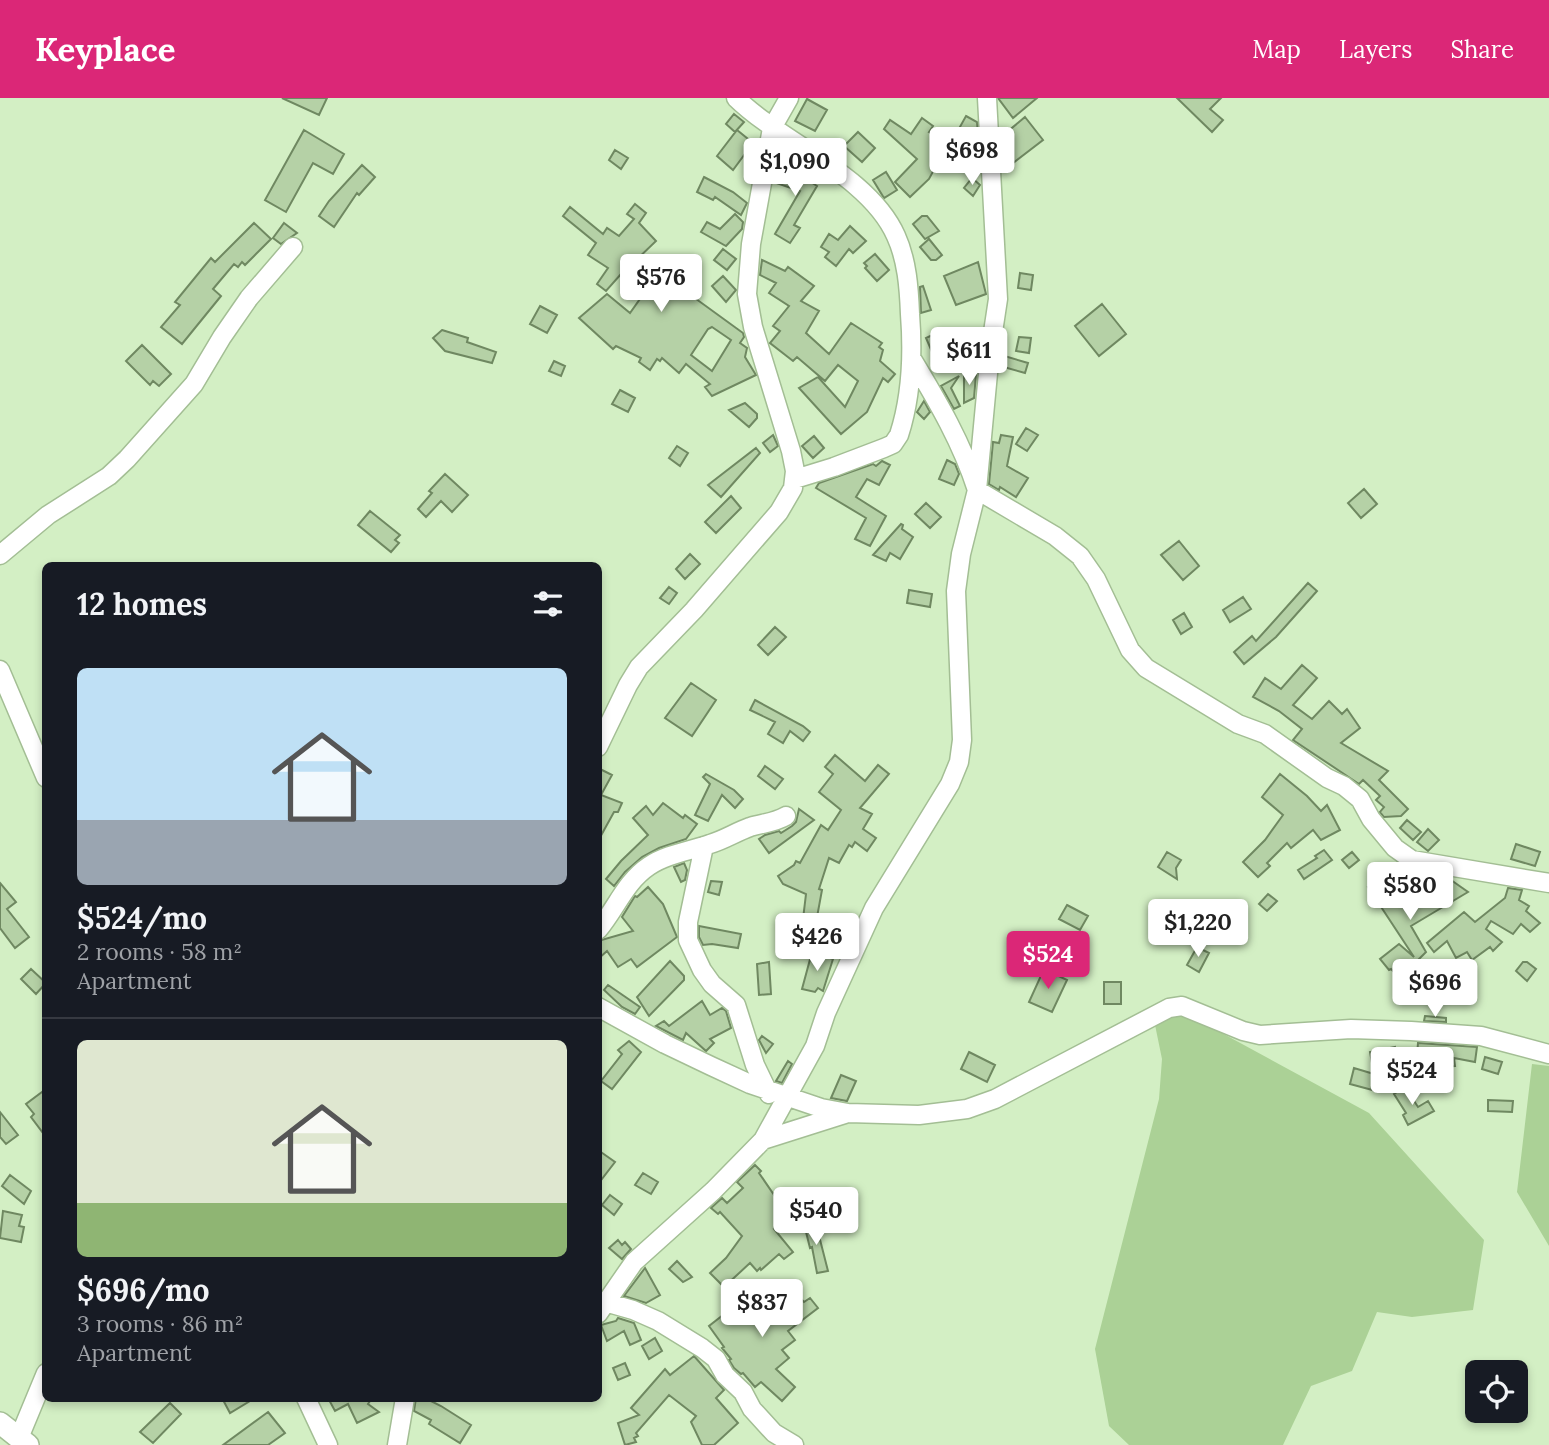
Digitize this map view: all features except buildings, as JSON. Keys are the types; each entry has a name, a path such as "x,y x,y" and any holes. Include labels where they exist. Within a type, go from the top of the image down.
{"main road":[{"path":"0,1423 23,1441"}],"street":[{"path":"736,98 772,128 858,188 874,204 891,226 903,256 908,279 912,359 902,425 893,444 794,479"},
{"path":"602,739 639,667 694,610 779,512 793,488 791,451 753,327 747,294 751,244 772,128 789,98"},
{"path":"602,1308 634,1262 713,1191 763,1140 815,1046 831,1002 874,908 938,806 959,762 962,740 957,591 961,554 977,491 998,291 987,98"},
{"path":"0,555 48,515 98,483 127,459 194,384 249,298 293,247"},
{"path":"912,359 953,427 977,491 1069,545 1080,556 1096,579 1130,650 1146,668 1238,724 1265,734 1327,778 1344,786 1360,799 1371,819 1395,848 1412,860 1549,883"},
{"path":"0,670 41,758"},
{"path":"602,925 629,884 649,866 677,853 704,846 748,828 775,822 786,816"},
{"path":"704,846 688,922 688,940 712,984 736,1006 755,1065 776,1109 773,1124"},
{"path":"602,1009 665,1044 766,1089 821,1108 848,1113 919,1115 967,1109 995,1099 1169,1008 1182,1006 1243,1031 1260,1035 1350,1029 1400,1030 1481,1036 1549,1054"},
{"path":"763,1140 848,1113"},
{"path":"602,1308 633,1310 658,1321 702,1348 716,1359 725,1375 743,1392 752,1409 774,1433 794,1445"},
{"path":"23,1441 42,1385"},
{"path":"308,1402 328,1445"},
{"path":"397,1445 404,1402"}],"green space":[{"path":"1185,1013 1369,1113 1484,1240 1473,1310 1412,1317 1377,1312 1352,1371 1311,1386 1283,1445 1129,1445 1109,1426 1095,1349 1159,1099 1162,1059 1154,1020"},
{"path":"1532,1064 1549,1066 1549,1246 1517,1192"}]}
